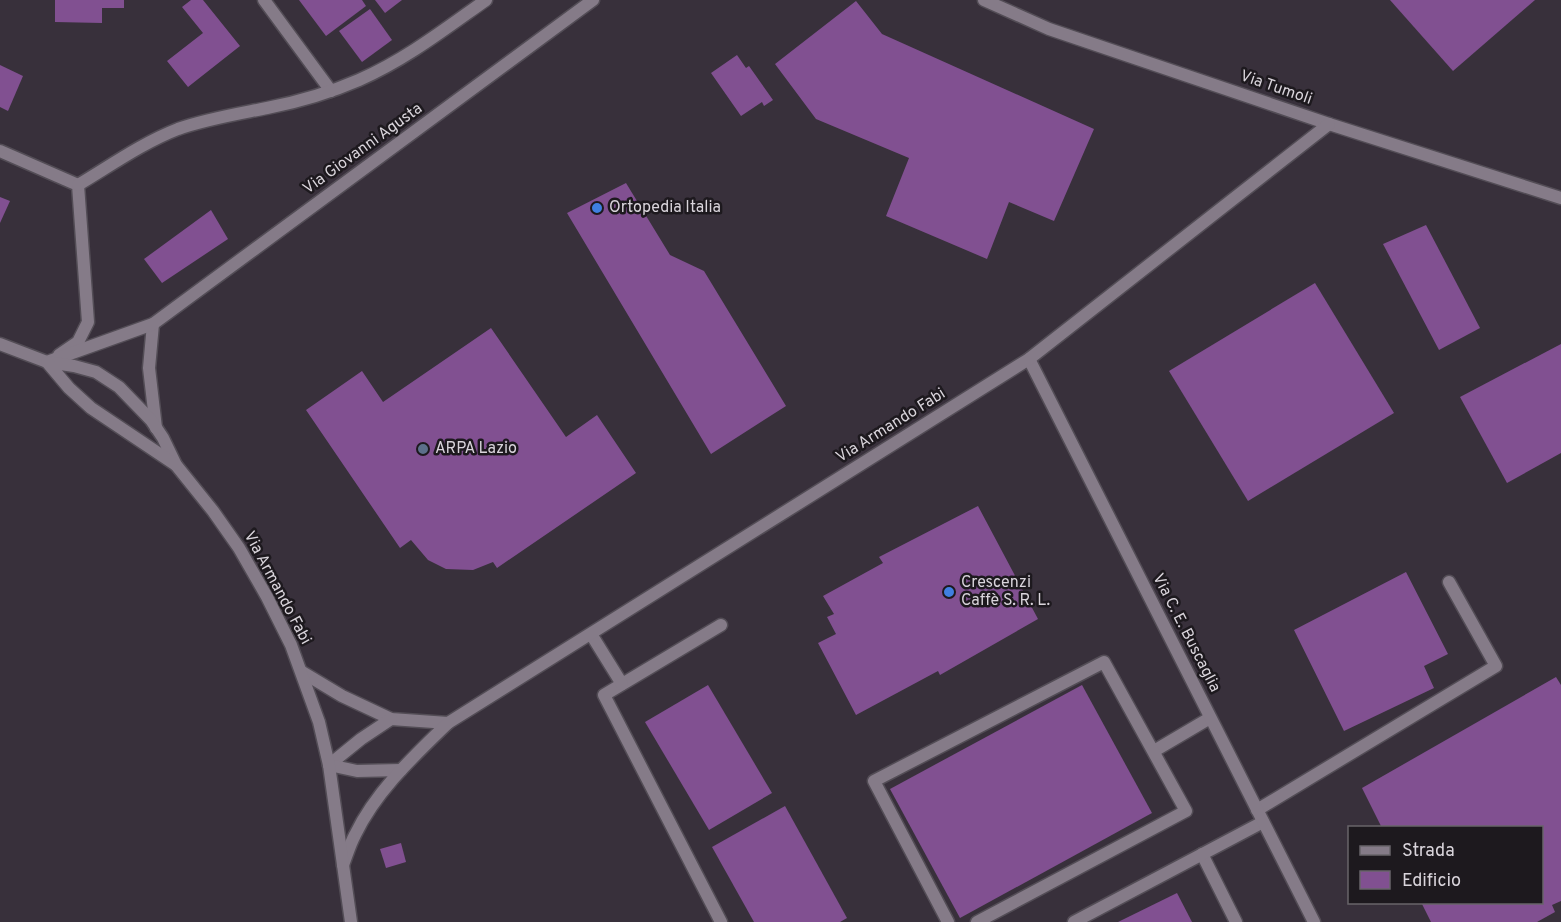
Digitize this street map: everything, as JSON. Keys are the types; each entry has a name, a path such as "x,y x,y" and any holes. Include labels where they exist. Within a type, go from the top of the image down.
{"street":[{"path":"264,0 331,91"},
{"path":"78,185 137,150 177,130 331,91 394,63 486,0"},
{"name":"Via Giovanni Agusta","path":"47,362 153,324 593,0"},
{"name":"Via Tumoli","path":"984,0 1049,28 1329,124 1561,198"},
{"name":"Via Armando Fabi","path":"343,865 355,834 368,812 401,770 448,723 1029,359 1329,124"},
{"path":"0,151 78,185"},
{"path":"47,362 78,342 88,322 78,185"},
{"path":"153,324 149,368 156,428"},
{"path":"0,344 47,362 85,369 119,387 137,404 156,428 176,465"},
{"name":"Via C. E. Buscaglia","path":"1029,359 1314,922"},
{"path":"47,362 69,388 91,408 176,465"},
{"name":"Via Armando Fabi","path":"176,465 239,548 278,617 302,672 319,722 329,765 351,922"},
{"path":"1257,810 1496,666 1449,582"},
{"path":"721,625 604,695 721,922"},
{"path":"591,634 622,684"},
{"path":"948,922 874,781 1104,662 1186,811 977,922"},
{"name":"Via Armando Fabi","path":"302,672 342,696 392,719 448,723"},
{"path":"1154,751 1210,718"},
{"path":"329,765 361,739 392,719"},
{"path":"329,765 357,771 401,770"},
{"path":"1074,922 1263,822"},
{"path":"1202,854 1236,922"}],"building":[{"path":"55,0 124,0 124,8 102,8 102,23 55,22"},
{"path":"191,0 203,0 240,46 188,87 167,61 203,33 182,7"},
{"path":"299,0 362,0 366,6 326,36"},
{"path":"375,0 402,0 385,13"},
{"path":"1390,0 1535,0 1453,71"},
{"path":"856,1 882,34 1094,129 1054,221 1009,202 987,259 886,216 909,158 816,119 775,64"},
{"path":"370,9 392,40 362,62 339,31"},
{"path":"737,55 746,68 749,66 773,100 764,106 762,102 741,116 711,73"},
{"path":"0,65 23,76 8,111 0,107"},
{"path":"626,183 670,255 704,271 786,406 711,454 567,213"},
{"path":"0,197 10,201 0,223"},
{"path":"211,210 228,239 162,283 144,259"},
{"path":"1426,225 1480,328 1439,350 1383,244"},
{"path":"1315,283 1394,413 1248,501 1169,371"},
{"path":"491,328 566,437 597,415 636,473 497,568 493,562 473,570 446,569 428,560 411,540 400,548 306,410 362,371 383,402"},
{"path":"1561,344 1561,453 1507,483 1460,397"},
{"path":"978,506 1038,619 940,675 938,671 856,715 818,643 836,634 827,617 834,614 823,596 883,563 879,557"},
{"path":"1406,572 1448,654 1424,666 1434,688 1344,731 1294,630"},
{"path":"1556,677 1561,685 1561,901 1552,905 1555,912 1537,922 1431,922 1422,904 1543,904 1543,826 1381,826 1362,788"},
{"path":"708,685 772,793 709,830 645,722"},
{"path":"1082,685 1152,813 960,918 890,789"},
{"path":"785,806 847,918 840,922 754,922 712,847"},
{"path":"401,843 406,862 386,868 380,849"},
{"path":"1177,893 1192,922 1118,922"}],"place":[{"name":"Ortopedia Italia","path":"597,208"},
{"name":"ARPA Lazio","path":"423,449"},
{"name":"Crescenzi Caffè S. R. L.","path":"949,592"}]}
